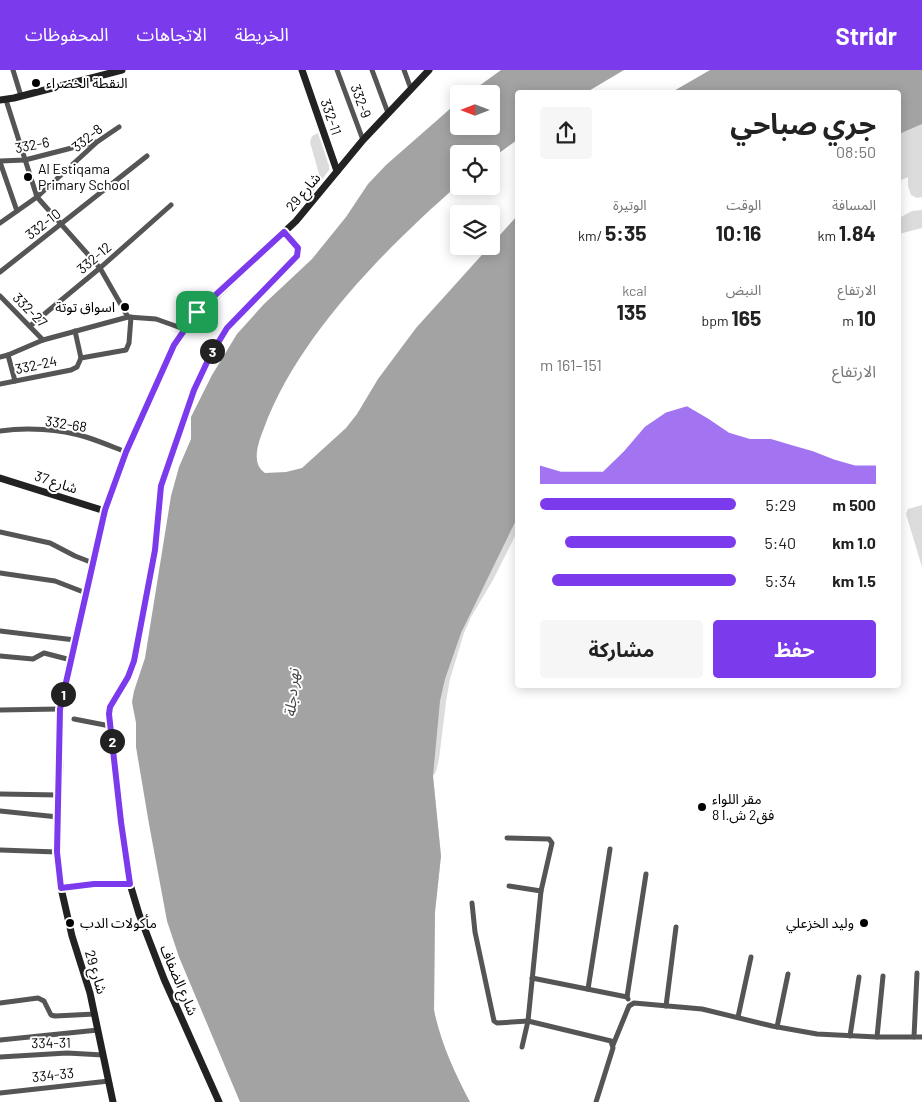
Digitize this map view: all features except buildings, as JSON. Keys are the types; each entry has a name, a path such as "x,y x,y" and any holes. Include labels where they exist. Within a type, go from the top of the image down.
{"street":[{"path":"13,70 21,96"},
{"path":"122,70 3,100 37,197 100,268 130,317"},
{"name":"332-11","path":"302,70 337,171"},
{"name":"332-9","path":"337,70 363,140"},
{"path":"372,70 388,113"},
{"path":"404,70 411,89"},
{"name":"شارع 29","path":"113,1102 90,993 72,936 61,888 57,852 60,709 105,510 126,452 166,362 184,329 197,312 302,214 363,140 430,70"},
{"name":"332-8","path":"0,224 37,197 97,142 119,127"},
{"name":"332-6","path":"0,162 25,160 97,142"},
{"name":"332-10","path":"0,272 147,156"},
{"path":"0,162 17,211"},
{"name":"332-12","path":"30,326 100,268 171,205"},
{"name":"شارع الضفاف","path":"219,1102 164,979 139,914 130,884 122,834 110,726 110,710 128,677 134,661 155,550 163,477 194,390 210,356 227,328 297,256 298,248 284,232"},
{"name":"332-27","path":"0,296 43,340"},
{"path":"0,357 43,340 130,317 156,319 184,329"},
{"name":"332-24","path":"0,384 74,369 81,358 126,350 129,343 130,317"},
{"path":"75,331 81,358"},
{"path":"8,355 15,381"},
{"name":"332-68","path":"0,430 54,431 85,437 126,452"},
{"name":"شارع 37","path":"0,478 105,510"},
{"path":"0,532 50,543 93,563"},
{"path":"0,573 55,581 86,593"},
{"path":"0,631 75,640"},
{"path":"0,656 33,659 44,653 71,660"},
{"path":"0,710 60,709"},
{"path":"74,719 110,726"},
{"path":"0,794 59,796"},
{"path":"0,811 58,816"},
{"path":"507,838 551,840 552,843 541,891 528,1021 522,1047"},
{"path":"588,989 610,849"},
{"path":"0,850 57,852"},
{"path":"631,1003 627,997 646,874"},
{"path":"61,888 94,884 130,884"},
{"path":"509,886 541,891"},
{"path":"472,903 475,932 494,1021 497,1023 528,1021 611,1041 613,1045"},
{"path":"666,1006 676,927"},
{"path":"738,1017 751,957"},
{"path":"914,1037 917,973"},
{"path":"777,1027 788,974"},
{"path":"877,1037 883,976"},
{"path":"850,1036 859,977"},
{"path":"532,978 627,997"},
{"path":"0,1003 38,998 44,1001 51,1015 95,1014"},
{"path":"631,1003 702,1009 777,1027 817,1034 922,1037"},
{"path":"596,1102 613,1045 631,1003"},
{"path":"0,1040 98,1030"},
{"name":"334-31","path":"0,1058 48,1054 103,1055"},
{"name":"334-33","path":"0,1093 109,1081"}],"shaded area":[{"path":"922,117 922,197 917,198 911,195 908,177 901,180 901,127"},
{"path":"318,133 329,170 312,193 308,188 319,174 310,142 312,136"},
{"path":"922,210 922,228 901,233 901,217 912,211"},
{"path":"515,476 515,536 464,633 450,679 439,759 433,776 441,856 435,912 434,1010 440,1034 449,1057 470,1102 463,1102 430,1023 421,756 452,649"},
{"path":"922,505 922,567 906,514 908,509"}],"water":[{"name":"نهر دجلة","path":"501,70 624,70 590,90 515,90 515,141 500,152 500,145 450,145 450,192 374,265 321,327 279,394 258,445 258,464 265,473 286,472 302,468 346,428 357,414 378,379 416,328 482,255 500,255 500,235 515,218 515,522 461,633 445,679 440,701 433,776 441,856 435,912 434,1010 440,1034 449,1057 470,1102 240,1102 179,957 167,921 136,747 136,723 132,702 145,658 171,496 179,467 191,439 191,417 212,375 237,334 264,304 312,259 346,217 368,184 386,165 450,109 450,135 500,135 500,85 480,85"},
{"path":"710,70 922,70 922,124 901,133 901,90 675,90"}],"place":[{"name":"النقطة الخضراء","path":"36,83"},
{"name":"Al Estiqama Primary School","path":"28,177"},
{"name":"اسواق توتة","path":"125,307"},
{"name":"مقر اللواء 8 فق2 ش.ا","path":"702,807"},
{"name":"مأكولات الدب","path":"70,923"},
{"name":"وليد الخزعلي","path":"864,923"}],"route":[{"path":"284,232 298,248 297,256 294,260 227,328 210,356 194,390 162,481 155,550 134,661 131,672 110,707 109,718 130,884 94,884 61,888 57,852 60,709 105,510 126,452 164,366 174,345 197,312 284,232"}]}
